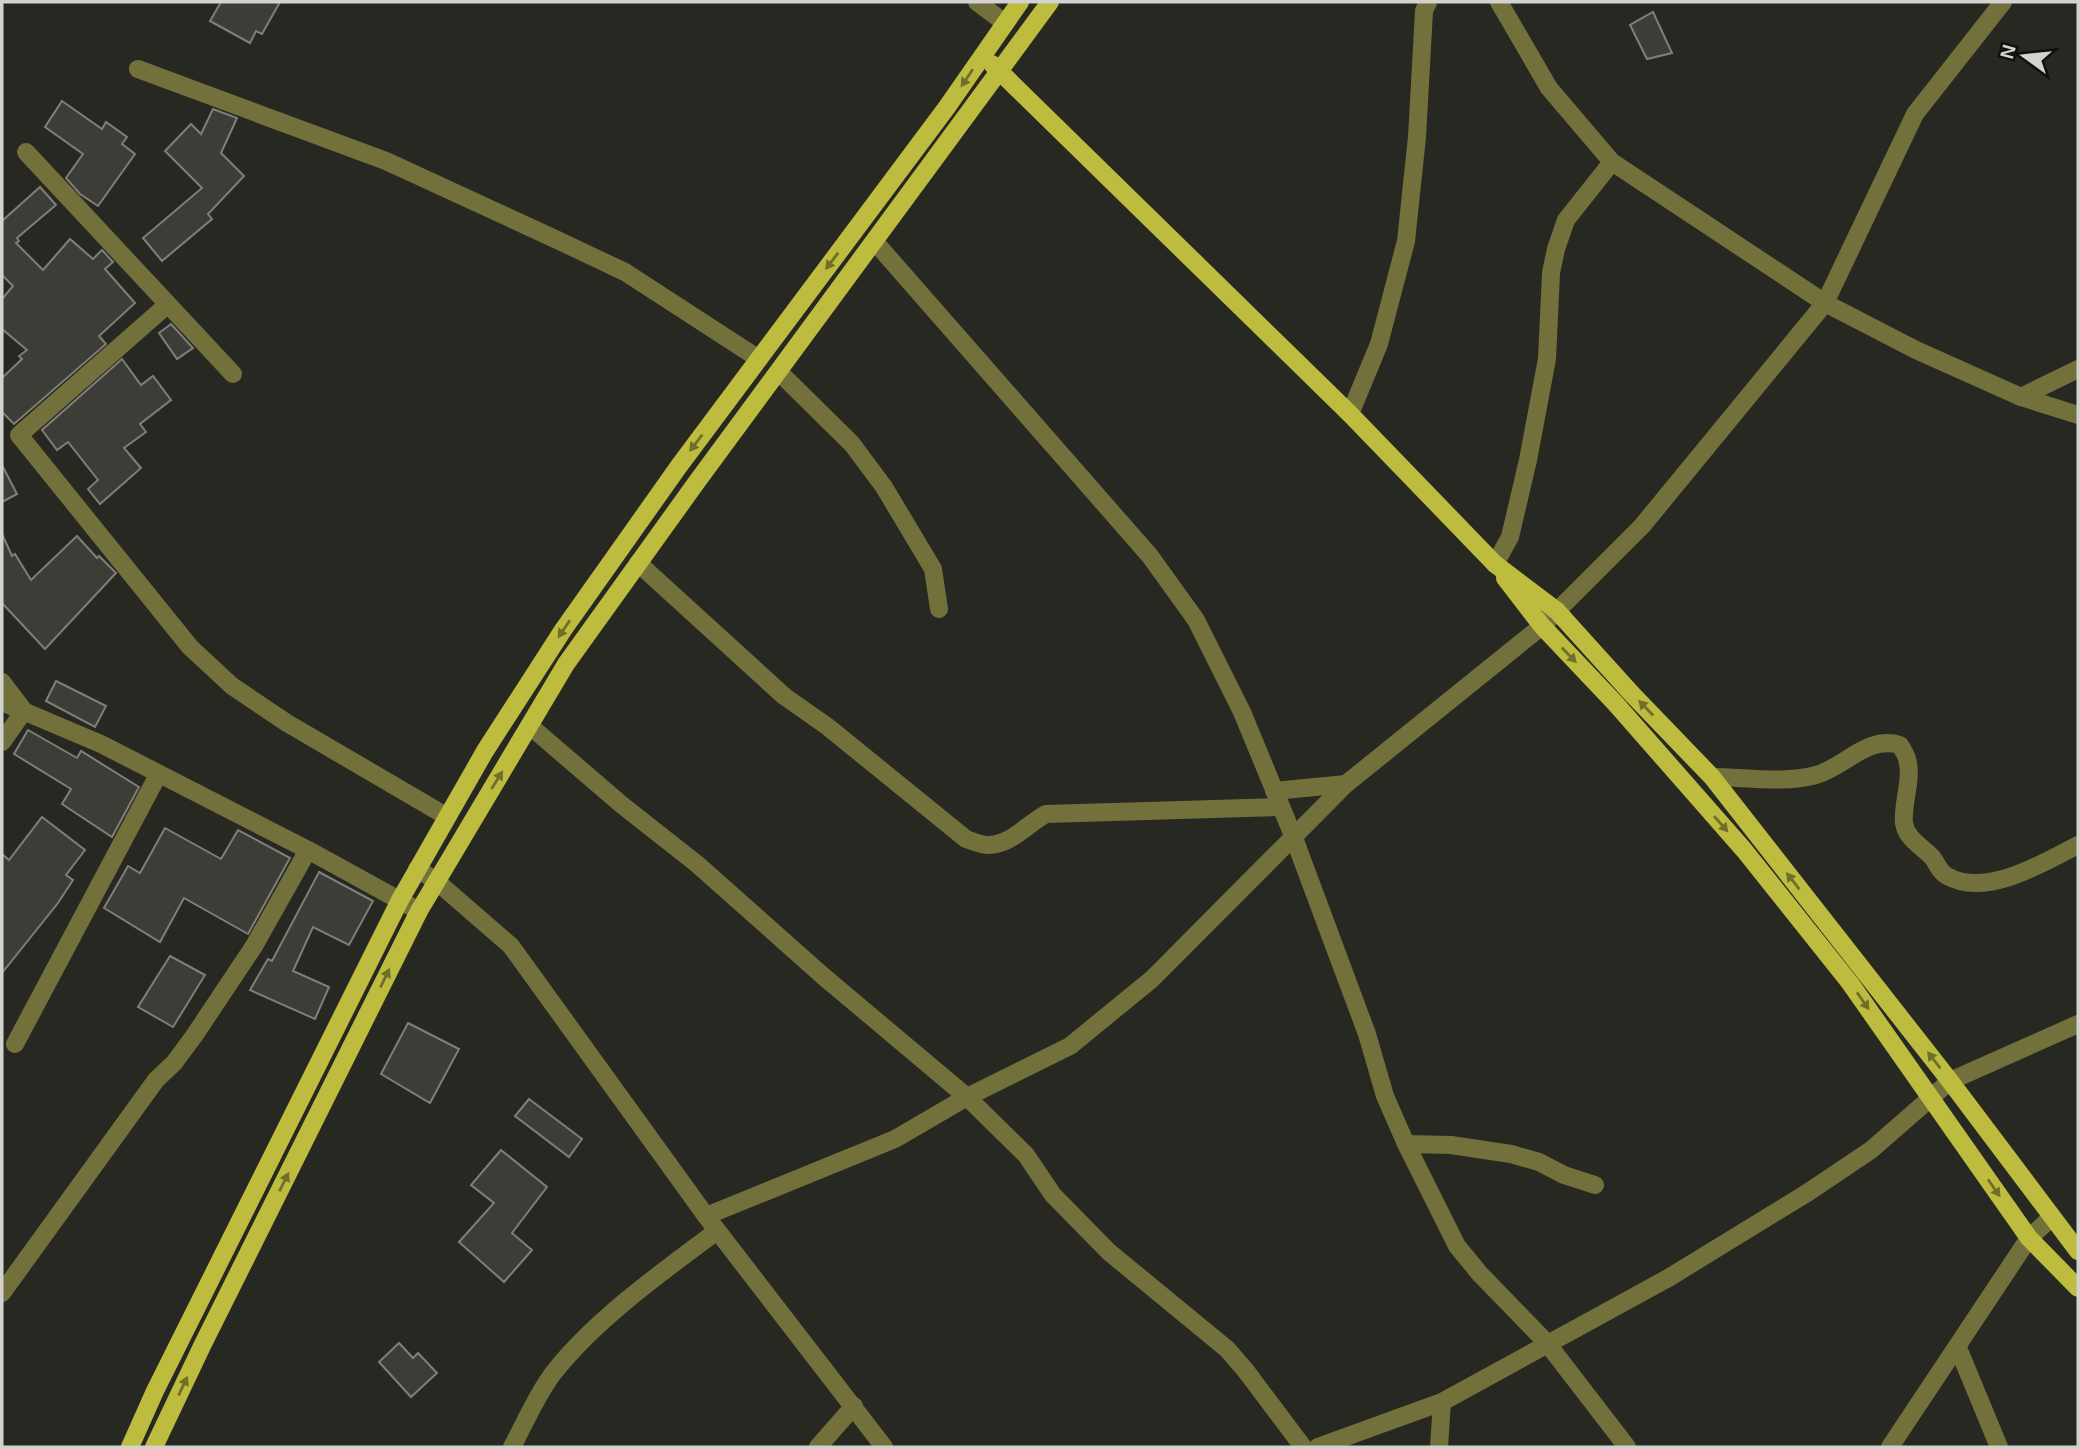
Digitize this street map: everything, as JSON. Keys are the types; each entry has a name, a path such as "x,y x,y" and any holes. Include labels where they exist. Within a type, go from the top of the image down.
{"main road":[{"path":"130,1447 155,1391 400,900 446,816 563,630 679,466 947,107 1020,2"},
{"path":"154,1447 418,911 566,664 1050,2"},
{"path":"984,53 999,73 1350,414 1495,564 1542,626 1615,703 1744,850 1850,983 2029,1238 2078,1288"},
{"path":"1495,564 1557,611 1712,777 1951,1081 2078,1251"}],"street":[{"path":"977,2 1005,23"},
{"path":"1350,414 1378,344 1406,241 1417,137 1424,11 1429,2"},
{"path":"1499,2 1549,88 1612,162 1825,303 1916,350 2021,397 2078,415"},
{"path":"512,1447 554,1372 598,1326 670,1266 712,1223 895,1139 967,1097 1070,1046 1152,979 1346,785 1542,626 1642,526 1825,303 1915,114 2003,2"},
{"path":"138,69 386,161 541,232 625,272 759,359"},
{"path":"26,152 233,374"},
{"path":"1495,564 1510,537 1528,460 1547,359 1550,273 1556,248 1566,220 1612,162"},
{"path":"875,242 1150,556 1196,620 1242,712 1294,838 1367,1034 1385,1096 1457,1245 1547,1343 1627,1447"},
{"path":"167,305 19,435 190,648 232,686 286,723 446,816"},
{"path":"2021,397 2078,369"},
{"path":"779,372 852,444 884,487 933,569 939,609"},
{"path":"638,563 784,696 828,727 966,839 987,845 1010,840 1034,820 1046,814 1277,799 1346,785"},
{"path":"2,682 24,711"},
{"path":"2,702 101,744 308,850 418,911"},
{"path":"2,742 24,711"},
{"path":"530,726 622,805 697,864 967,1097 1026,1155 1054,1195 1101,1245 1227,1349 1247,1371 1303,1447"},
{"path":"1712,777 1794,779 1818,775 1869,746 1886,741 1899,745 1908,759 1904,825 1911,838 1934,859 1945,876 1959,881 1985,884 2034,868 2078,845"},
{"path":"15,1044 158,775"},
{"path":"2,1293 156,1080 174,1063 194,1036 254,946 308,850"},
{"path":"417,869 435,880 511,946 712,1223 884,1447"},
{"path":"1318,1447 1442,1402 1670,1277 1807,1193 1871,1150 1951,1081 2078,1024"},
{"path":"1406,1144 1451,1145 1511,1154 1539,1162 1564,1175 1595,1185"},
{"path":"1889,1447 1958,1348 2029,1238 2052,1217"},
{"path":"1958,1348 1999,1447"},
{"path":"1439,1447 1442,1402"},
{"path":"818,1447 854,1406"}],"building":[{"path":"221,2 280,2 262,34 256,31 250,43 210,21"},
{"path":"1653,12 1672,53 1647,59 1630,25"},
{"path":"62,101 102,129 106,122 127,137 122,144 135,154 98,206 80,194 66,178 83,154 45,127"},
{"path":"213,109 237,118 221,153 244,176 208,214 212,219 162,261 143,238 202,188 165,151 191,124 201,134"},
{"path":"40,187 56,205 17,238 19,241 16,243 43,270 70,239 93,259 102,250 113,262 105,269 135,303 99,336 106,344 14,424 2,412 2,378 22,359 19,356 27,350 2,329 2,299 13,286 2,275 2,221"},
{"path":"171,324 193,348 177,359 159,333"},
{"path":"122,359 141,385 153,376 171,400 140,424 146,432 124,448 141,468 100,504 88,489 98,480 68,442 57,450 42,430"},
{"path":"2,465 17,494 2,502"},
{"path":"2,534 12,556 15,554 31,580 77,536 97,558 99,556 116,573 45,649 2,603"},
{"path":"56,681 106,706 95,727 46,701"},
{"path":"28,730 77,758 81,751 139,787 112,837 62,804 71,789 14,754"},
{"path":"42,817 85,850 66,875 73,880 58,903 2,973 2,854 9,860"},
{"path":"165,828 221,859 238,830 290,858 248,934 184,898 160,942 104,908 128,866 140,873"},
{"path":"319,872 373,901 349,945 313,927 293,971 329,987 315,1019 250,990 268,959 272,961"},
{"path":"170,956 205,975 173,1027 138,1007"},
{"path":"408,1023 459,1049 430,1103 381,1074"},
{"path":"529,1099 582,1139 569,1157 515,1116"},
{"path":"501,1150 547,1187 512,1233 532,1250 504,1282 459,1242 494,1203 471,1185"},
{"path":"399,1343 413,1358 418,1353 437,1373 411,1397 379,1362"}]}
